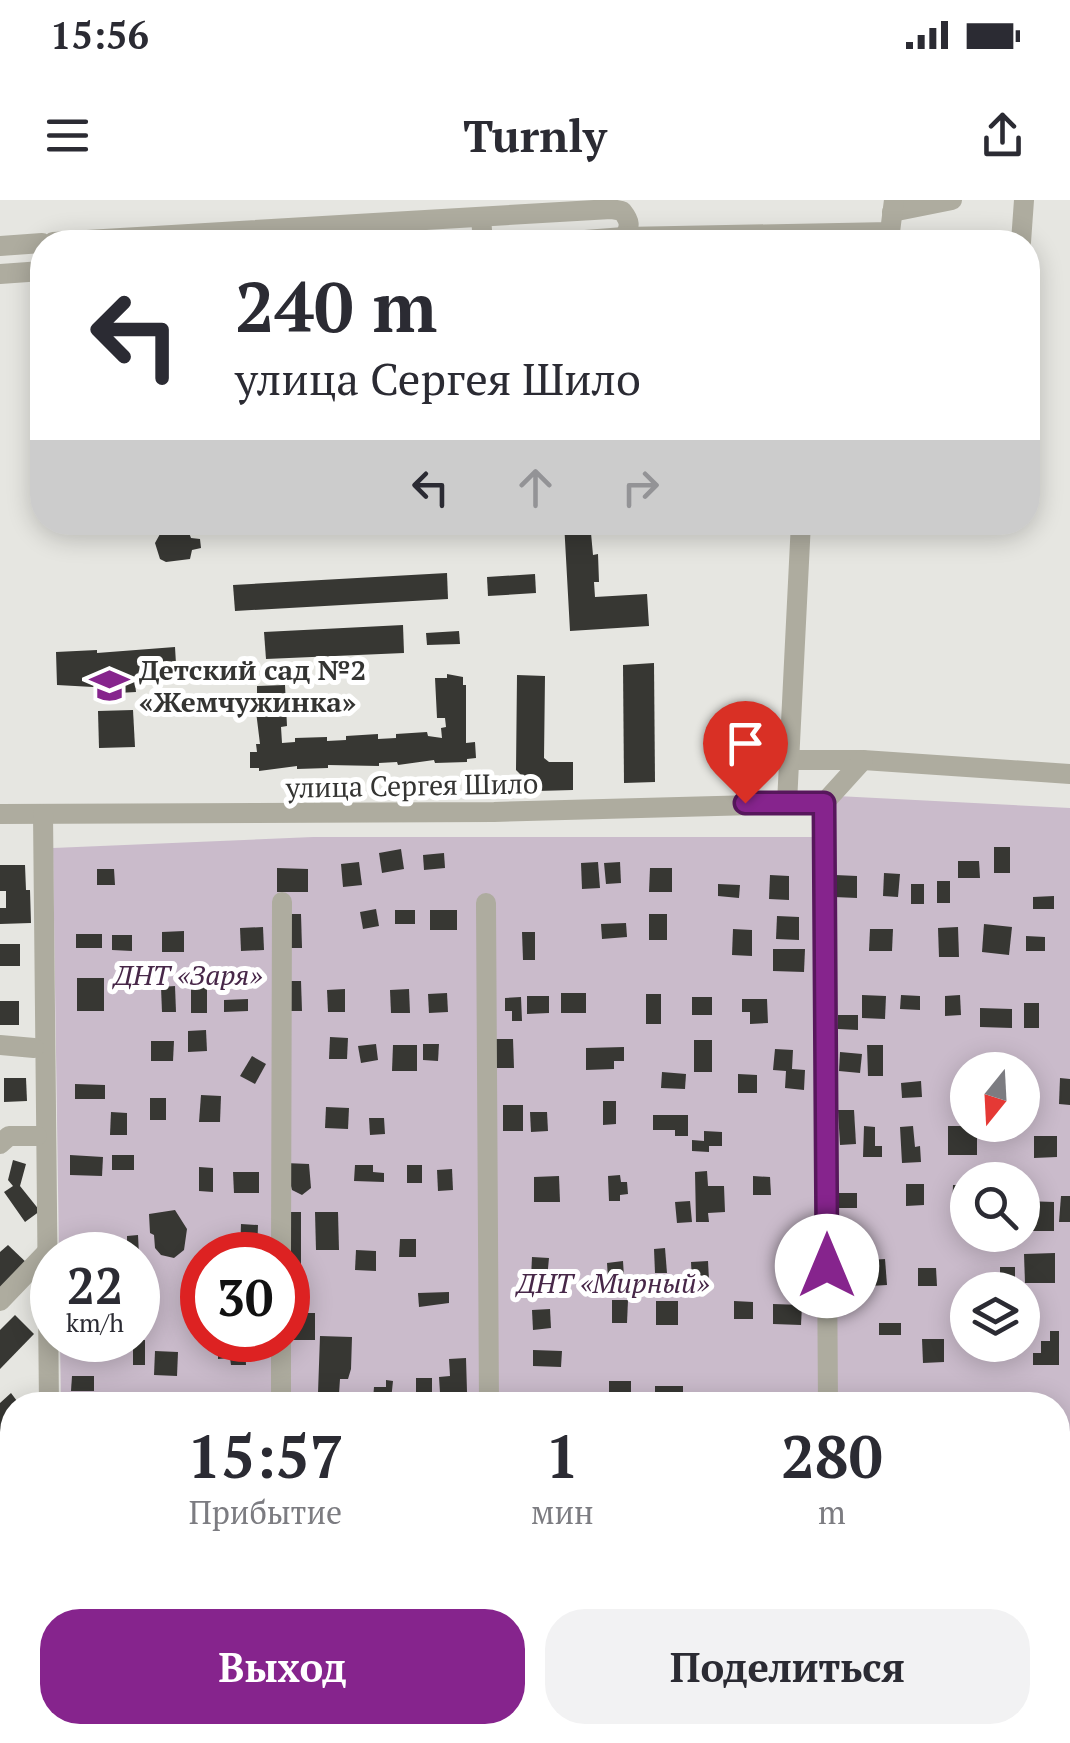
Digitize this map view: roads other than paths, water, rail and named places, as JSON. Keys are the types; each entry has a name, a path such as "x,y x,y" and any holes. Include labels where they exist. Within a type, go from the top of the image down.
{"street":[{"path":"846,230 952,200"},
{"path":"1022,230 1024,200"},
{"path":"422,230 482,218 622,211 629,220 628,230"},
{"path":"482,218 482,230"},
{"path":"0,246 30,244"},
{"path":"0,274 30,272"},
{"path":"787,803 800,535"},
{"path":"788,760 863,760 1070,774"},
{"path":"828,1392 824,803 863,760"},
{"name":"улица Сергея Шило","path":"0,814 494,812 824,803"},
{"path":"43,814 49,1232"},
{"path":"282,902 282,1232"},
{"path":"486,903 489,1392"},
{"path":"0,1045 34,1048"},
{"path":"0,1144 9,1136 37,1136"},
{"path":"0,1301 30,1270"},
{"path":"49,1362 49,1392"},
{"path":"281,1362 281,1392"}],"place":[{"name":"Детский сад №2 «Жемчужинка»","path":"109,685"}],"park label":[{"name":"ДНТ «Заря»","path":"188,974"},
{"name":"ДНТ «Мирный»","path":"613,1282"}]}
